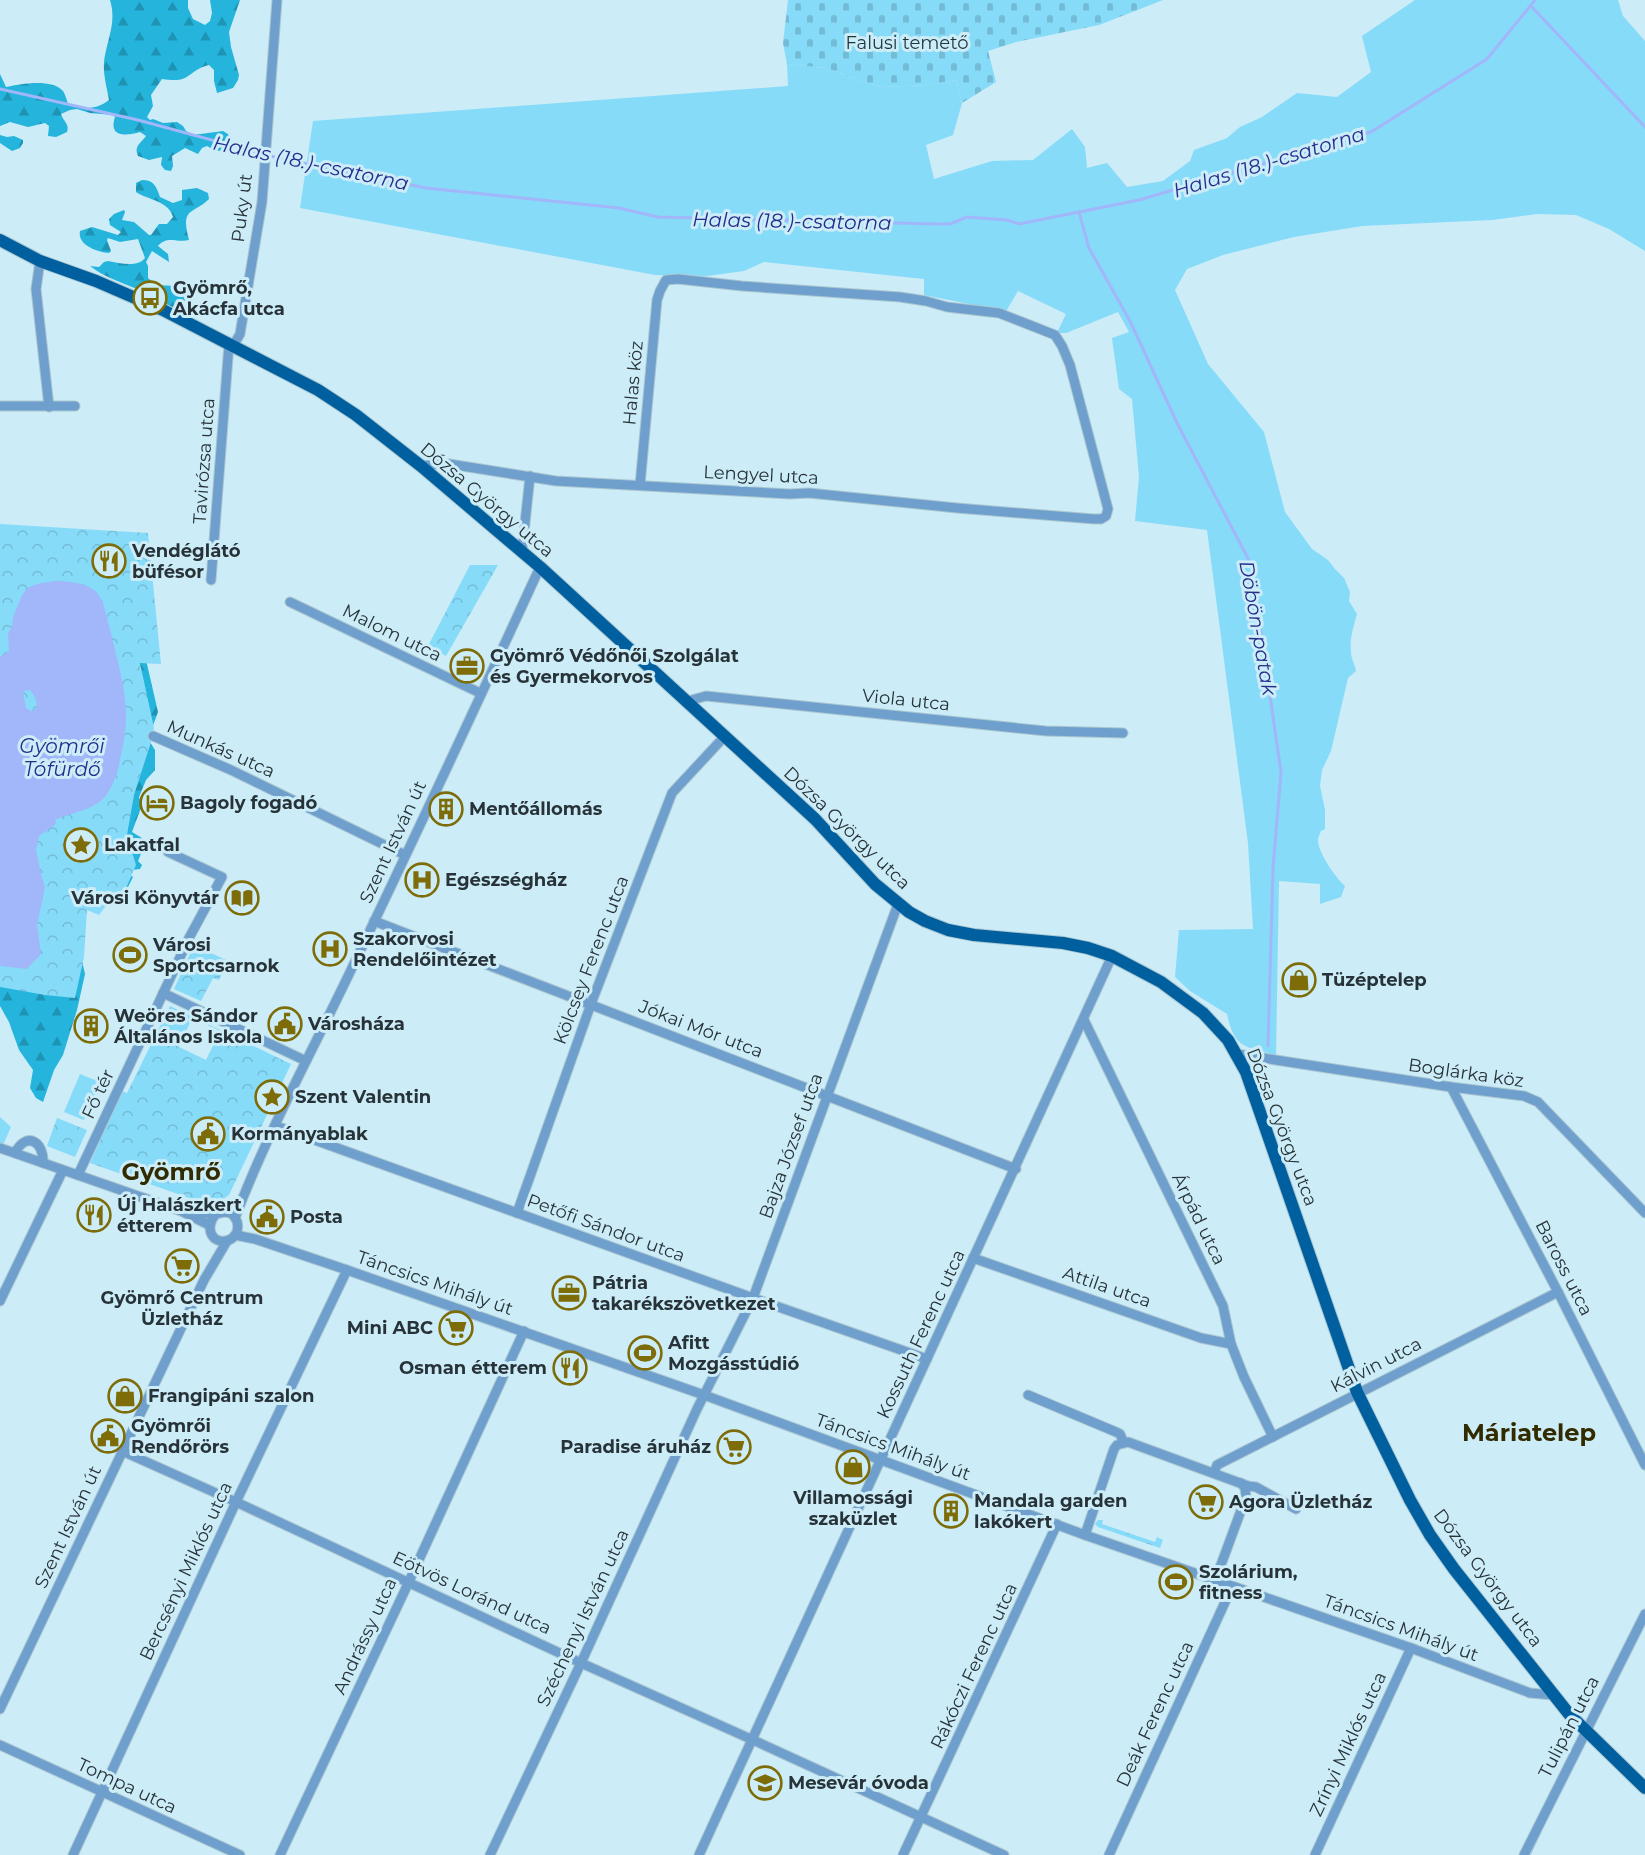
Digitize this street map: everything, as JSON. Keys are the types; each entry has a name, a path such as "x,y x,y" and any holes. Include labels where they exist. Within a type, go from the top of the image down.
{"main road":[{"name":"Dózsa György utca","path":"0,240 40,261 96,281 163,310 327,396 356,415 421,466 540,567 815,819 875,884 898,904 925,921 948,930 974,935 1063,943 1112,956 1161,982 1203,1012 1228,1040 1246,1072 1358,1392 1399,1479 1430,1535 1554,1695 1585,1731 1645,1788"}],"street":[{"name":"Puky út","path":"231,345 240,334 262,201 277,0"},
{"path":"40,261 36,289 49,407"},
{"name":"Halas köz","path":"640,486 657,300 666,280 678,279 742,286 903,297 947,307 998,313 1055,335 1070,365 1105,496 1108,509 1106,516 1101,519"},
{"name":"Tavirózsa utca","path":"212,580 231,345"},
{"path":"0,406 75,406"},
{"name":"Lengyel utca","path":"421,466 443,463 556,481 790,494 809,493 957,508 1101,519"},
{"path":"522,551 530,476"},
{"name":"Szent István út","path":"0,1709 213,1262 234,1230 244,1196 276,1126 540,567"},
{"name":"Malom utca","path":"290,602 480,693"},
{"name":"Viola utca","path":"688,701 706,696 1046,731 1123,733"},
{"name":"Munkás utca","path":"153,736 231,770 405,855"},
{"name":"Kölcsey Ferenc utca","path":"517,1213 591,1004 672,794 725,736"},
{"name":"Fő tér","path":"78,1175 189,938 222,876 168,852"},
{"name":"Bajza József utca","path":"704,1395 753,1298 898,904"},
{"name":"Jókai Mór utca","path":"374,921 1016,1169"},
{"name":"Kossuth Ferenc utca","path":"699,1855 1112,956"},
{"path":"163,993 306,1062"},
{"name":"Árpád utca","path":"1084,1020 1223,1306 1231,1344 1273,1437"},
{"name":"Boglárka köz","path":"1237,1054 1524,1096 1538,1102 1645,1213"},
{"name":"Baross utca","path":"1451,1087 1645,1464"},
{"name":"Petőfi Sándor utca","path":"276,1126 927,1359"},
{"path":"15,1153 20,1144 34,1141 44,1154 43,1163"},
{"path":"0,1148 181,1211 209,1225"},
{"path":"0,1300 63,1170"},
{"name":"Szent István út","path":"221,1213 244,1196"},
{"path":"181,1211 221,1213 234,1230 220,1240 210,1232 209,1225 211,1218 221,1213"},
{"name":"Táncsics Mihály út","path":"234,1230 704,1395 1084,1535 1411,1648 1530,1693 1554,1695"},
{"name":"Szent István út","path":"213,1262 214,1237"},
{"name":"Attila utca","path":"973,1258 1201,1338 1231,1344"},
{"name":"Bercsényi Miklós utca","path":"73,1855 236,1502 347,1270"},
{"name":"Kálvin utca","path":"1214,1473 1217,1465 1558,1292"},
{"name":"Andrássy utca","path":"280,1855 524,1331"},
{"name":"Széchenyi István utca","path":"490,1855 704,1395"},
{"path":"1028,1395 1116,1432 1120,1434 1124,1443"},
{"path":"1084,1535 1114,1449 1117,1445 1124,1443 1131,1443 1256,1487 1296,1509"},
{"name":"Eötvös Loránd utca","path":"122,1451 1004,1855"},
{"path":"1215,1581 1246,1497 1245,1488 1241,1483"},
{"name":"Rákóczi Ferenc utca","path":"903,1855 1058,1524"},
{"name":"Deák Ferenc utca","path":"1109,1855 1232,1587"},
{"name":"Tulipán utca","path":"1524,1855 1645,1614"},
{"name":"Zrínyi Miklós utca","path":"1315,1855 1411,1648"},
{"name":"Tompa utca","path":"0,1745 240,1855"}],"green space":[{"path":"110,0 188,0 188,8 193,19 205,25 210,21 212,13 210,0 240,0 229,32 239,75 233,88 217,93 214,70 209,65 179,80 162,79 151,95 153,106 147,117 163,123 177,122 193,135 223,131 228,134 231,143 227,150 216,151 207,146 202,148 198,154 185,148 172,156 171,171 165,170 161,165 162,157 149,160 138,156 137,147 146,136 140,132 125,135 116,132 113,115 90,113 77,109 70,110 61,114 67,125 67,132 56,137 48,136 49,126 45,123 28,127 10,122 0,126 0,74 6,87 36,83 51,84 64,92 68,104 78,107 94,107 109,100 104,67 112,24"},
{"name":"Falusi temető","path":"788,0 1163,0 1099,25 1016,42 988,51 996,82 962,103 956,80 930,85 880,87 825,68 787,64 783,43"},
{"path":"1415,0 1618,0 1623,16 1645,41 1645,251 1609,229 1576,215 1537,214 1492,220 1362,226 1294,237 1223,255 1187,269 1175,290 1208,364 1264,432 1285,512 1312,549 1328,560 1344,578 1350,592 1349,601 1357,614 1351,647 1356,671 1348,678 1331,751 1322,770 1320,786 1325,810 1325,829 1321,831 1319,845 1328,865 1345,886 1341,897 1320,904 1320,884 1279,881 1276,1055 1242,1044 1233,1034 1227,1014 1190,991 1175,977 1179,930 1253,929 1248,843 1207,530 1135,521 1139,477 1132,399 1119,389 1112,338 1129,332 1118,312 1066,333 1057,333 1066,314 1018,291 1005,313 924,295 924,279 764,262 744,271 707,276 655,275 300,208 313,121 788,86 787,64 825,68 880,87 930,85 956,80 962,103 953,135 926,145 934,179 992,161 1033,160 1072,129 1085,147 1087,168 1107,163 1127,187 1163,181 1190,161 1194,150 1227,138 1240,127 1262,117 1297,93 1337,97 1371,72 1362,36"},
{"path":"0,135 14,136 23,140 23,143 20,148 12,151 0,143"},
{"path":"142,180 152,182 160,197 173,203 182,200 182,190 197,188 208,193 209,199 187,217 189,240 169,240 158,246 168,254 169,262 152,251 146,262 148,278 154,283 179,288 185,300 180,308 161,304 90,266 99,267 108,261 128,264 142,261 145,258 138,239 120,242 108,238 111,251 109,253 89,247 80,236 80,231 92,227 118,235 121,232 110,225 109,219 124,210 122,220 134,222 149,235 159,224 167,224 173,217 167,207 136,192 136,183"},
{"path":"0,524 148,533 161,664 140,663 154,728 134,795 127,835 136,865 124,893 105,907 99,915 87,910 84,957 75,998 0,987"},
{"path":"470,565 498,565 446,656 428,646"},
{"path":"141,638 158,712 148,739 155,750 155,770 146,780 139,797 142,805 132,832 142,838 141,841 145,844 138,861 142,865 140,869 132,870 130,875 133,877 127,889 114,897 70,908 85,974 63,1055 54,1070 43,1102 36,1098 30,1088 33,1070 19,1050 9,1022 0,1006 0,974 138,687"},
{"path":"194,945 228,961 219,980 213,978 201,1001 174,989"},
{"path":"170,1006 291,1064 229,1195 216,1204 206,1204 90,1163 122,1091 127,1093","holes":["192,1018 220,1031 206,1060 179,1047"]},
{"path":"80,1074 100,1082 84,1120 64,1112"},
{"path":"0,1117 11,1127 3,1145 0,1144"},
{"path":"57,1118 87,1130 75,1157 47,1146"},
{"path":"1098,1520 1103,1520 1102,1524 1155,1542 1157,1537 1163,1540 1160,1548 1098,1527 1095,1524"}],"water":[{"name":"Gyömrői Tófürdő","path":"55,581 78,583 90,587 101,598 121,676 126,724 118,769 107,794 97,804 55,820 56,824 39,836 36,850 45,887 37,925 41,954 27,969 0,966 0,657 9,651 8,633 24,593 36,584","holes":["31,691 37,706 31,711 26,708 23,692"]}],"waterway":[{"name":"Halas (18.)-csatorna","path":"0,89 138,120 278,158 426,188 619,208 658,217 936,224 950,224 967,217 1007,220 1019,224 1139,200 1371,132 1487,59 1535,0"},
{"path":"1531,6 1645,127"},
{"name":"Döbön-patak","path":"1079,212 1089,248 1130,321 1177,423 1251,564 1281,772 1273,868 1268,1046"},
{"path":"1529,1855 1540,1832"}],"place":[{"name":"Gyömrő, Akácfa utca","path":"150,298"},
{"name":"Vendéglátó büfésor","path":"109,561"},
{"name":"Gyömrő Védőnői Szolgálat és Gyermekorvos","path":"467,666"},
{"name":"Bagoly fogadó","path":"157,803"},
{"name":"Mentőállomás","path":"446,809"},
{"name":"Lakatfal","path":"81,845"},
{"name":"Egészségház","path":"422,880"},
{"name":"Városi Könyvtár","path":"242,898"},
{"name":"Szakorvosi Rendelőintézet","path":"330,949"},
{"name":"Városi Sportcsarnok","path":"130,955"},
{"name":"Tüzéptelep","path":"1299,980"},
{"name":"Városháza","path":"285,1024"},
{"name":"Weöres Sándor Általános Iskola","path":"91,1026"},
{"name":"Szent Valentin","path":"272,1097"},
{"name":"Kormányablak","path":"208,1134"},
{"name":"Új Halászkert étterem","path":"94,1215"},
{"name":"Posta","path":"267,1217"},
{"name":"Gyömrő Centrum Üzletház","path":"182,1266"},
{"name":"Pátria takarékszövetkezet","path":"569,1293"},
{"name":"Mini ABC","path":"456,1328"},
{"name":"Afitt Mozgásstúdió","path":"645,1353"},
{"name":"Osman étterem","path":"570,1368"},
{"name":"Frangipáni szalon","path":"125,1396"},
{"name":"Gyömrői Rendőrörs","path":"108,1436"},
{"name":"Paradise áruház","path":"734,1447"},
{"name":"Villamossági szaküzlet","path":"853,1467"},
{"name":"Agora Üzletház","path":"1206,1502"},
{"name":"Mandala garden lakókert","path":"951,1511"},
{"name":"Szolárium, fitness","path":"1176,1582"},
{"name":"Mesevár óvoda","path":"765,1783"}],"district":[{"name":"Gyömrő","path":"171,1171"},
{"name":"Máriatelep","path":"1529,1432"}]}
